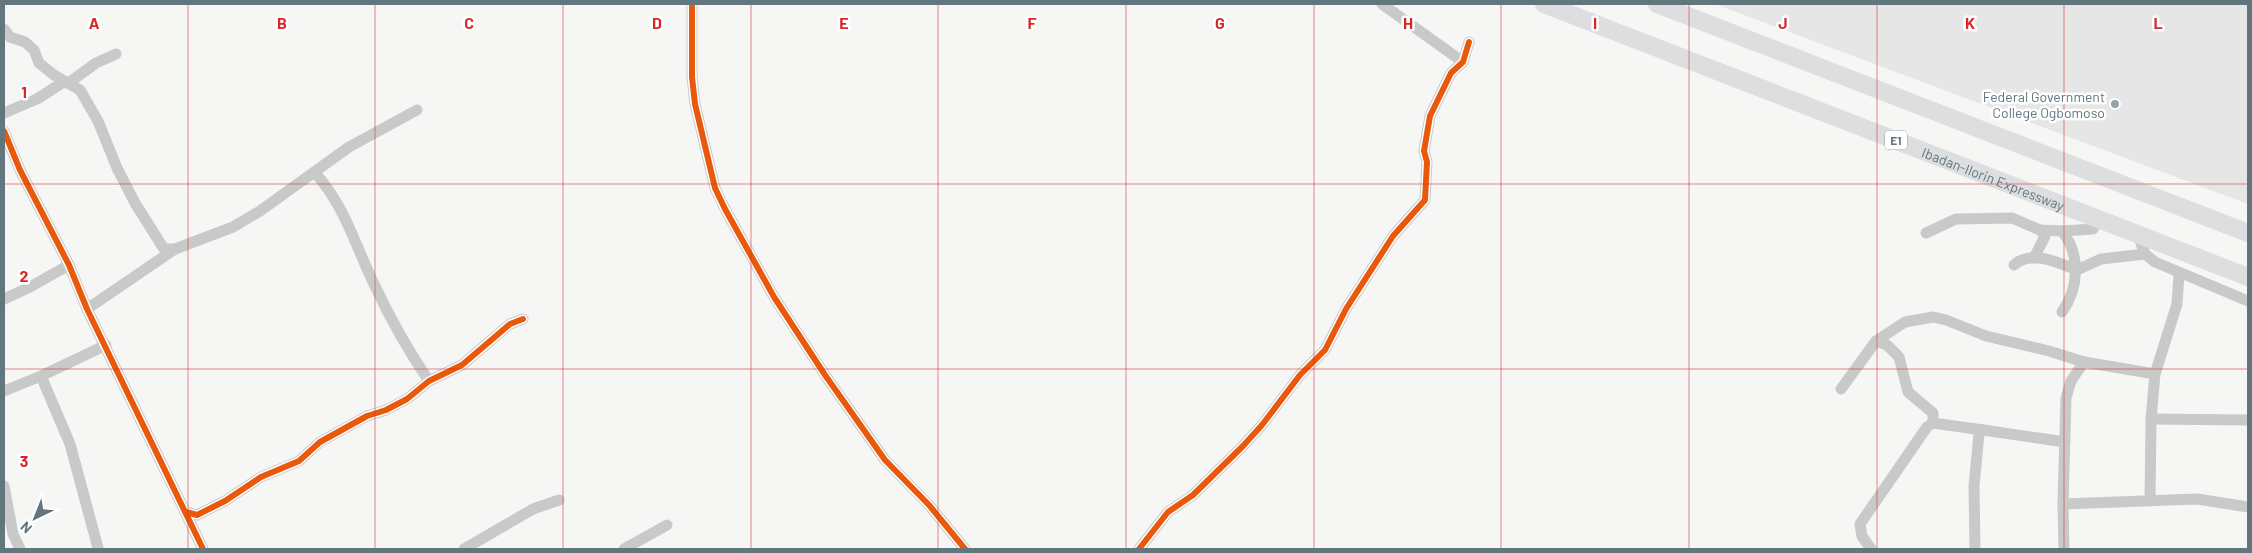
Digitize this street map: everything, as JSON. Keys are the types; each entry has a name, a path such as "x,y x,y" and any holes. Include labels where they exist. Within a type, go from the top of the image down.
{"highway":[{"name":"Ibadan-Ilorin Expressway","path":"1544,4 2248,277"},
{"path":"1657,4 2248,233"}],"street":[{"path":"692,4 692,77 695,104 715,188 725,210 774,297 825,375 885,460 929,506 965,549"},
{"path":"1382,4 1463,62"},
{"path":"4,29 10,37 25,42 34,50 39,63 54,75 70,82 80,90 91,106 117,168 147,224 164,249 175,249"},
{"path":"1139,549 1168,512 1193,495 1243,446 1300,375 1325,350 1346,310 1393,236 1425,200 1426,162 1424,151 1430,116 1451,74 1463,62 1469,42"},
{"path":"4,113 37,99 62,83 70,82 96,63 116,54"},
{"path":"87,309 175,249 233,226 260,211 349,147 417,110"},
{"path":"4,131 20,170 69,265 87,309 106,344 152,446 203,549"},
{"path":"315,173 325,183 350,227 374,285 416,363 429,381"},
{"path":"1926,233 1956,219 2012,218 2040,230 2062,231 2093,229 2099,219"},
{"path":"2034,258 2045,236 2040,230"},
{"path":"2062,231 2069,240 2077,270 2072,291 2062,312"},
{"path":"2138,234 2145,254 2155,262 2179,274 2248,301"},
{"path":"2014,265 2019,261 2034,258 2054,261 2077,270 2101,259 2145,254"},
{"path":"4,299 69,265"},
{"path":"2150,501 2151,419 2155,374 2177,304 2179,274"},
{"path":"1841,389 1876,341 1905,322 1933,317 1986,336 2049,351 2084,362 2155,374"},
{"path":"186,512 197,515 225,501 261,477 299,460 320,442 367,416 386,410 407,399 429,381 462,365 510,324 523,319"},
{"path":"1876,341 1887,345 1899,357 1908,392 1932,413 1933,423"},
{"path":"4,391 41,376 106,344"},
{"path":"2064,549 2063,504 2066,398 2071,381 2084,362"},
{"path":"41,376 70,444 98,548"},
{"path":"2151,419 2248,420"},
{"path":"1871,549 1862,536 1860,524 1926,427 1933,423 2065,442"},
{"path":"1975,549 1976,450 1979,434 1983,430"},
{"path":"4,486 13,534 20,549"},
{"path":"2063,504 2197,499 2248,508"},
{"path":"464,549 533,509 559,500"},
{"path":"624,549 667,525"}],"shaded area":[{"name":"Federal Government College Ogbomoso","path":"1715,4 2248,4 2248,204"}],"cycle path":[{"path":"692,4 692,77 695,104 715,188 725,209 774,297 825,375 885,460 929,505 965,549"},
{"path":"1139,549 1168,512 1193,495 1243,446 1262,425 1300,375 1325,350 1346,309 1393,236 1425,200 1427,162 1424,151 1430,116 1451,73 1463,62 1469,42"},
{"path":"4,131 20,170 69,265 87,309 203,549"},
{"path":"186,512 197,515 225,501 261,477 299,461 320,442 367,416 386,410 407,399 429,381 462,365 510,324 523,319"}],"place":[{"name":"Federal Government College Ogbomoso","path":"2115,104"}]}
